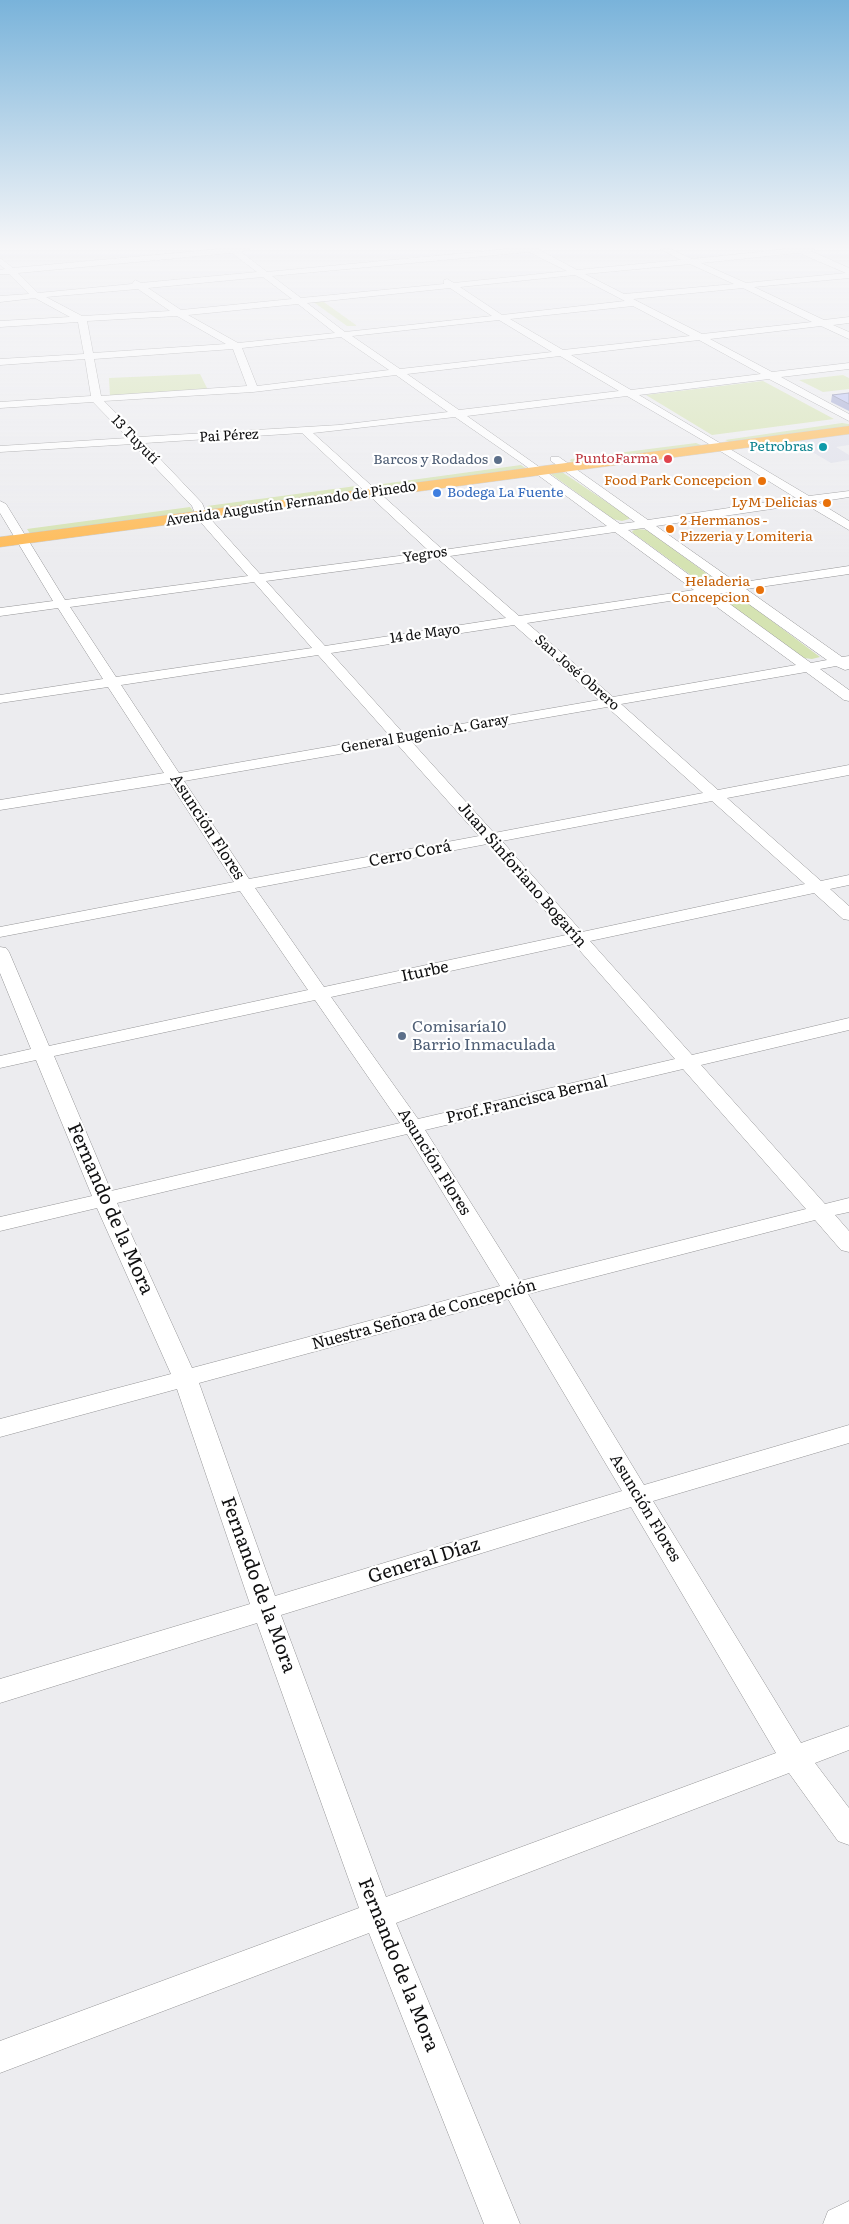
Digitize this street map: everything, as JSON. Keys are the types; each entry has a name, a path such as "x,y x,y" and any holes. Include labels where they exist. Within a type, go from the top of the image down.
{"highway":[{"name":"Avenida Augustín Fernando de Pinedo","path":"714,443 849,419"},
{"name":"Avenida Augustín Fernando de Pinedo","path":"0,542 13,533 714,443 849,430"}],"street":[{"path":"90,353 97,400"},
{"path":"0,362 147,353"},
{"path":"239,353 253,389"},
{"path":"369,353 617,527 849,697"},
{"path":"0,405 253,389 572,353"},
{"path":"730,353 849,419"},
{"path":"562,354 714,443 849,526"},
{"name":"Pai Pérez","path":"0,449 305,431 457,415 849,366"},
{"name":"13 Tuyutí","path":"97,400 199,510"},
{"name":"San José Obrero","path":"305,431 440,554 716,795 849,915"},
{"path":"560,463 734,588 846,664"},
{"name":"Yegros","path":"0,612 440,554 849,494"},
{"name":"Asunción Flores","path":"0,504 13,533 113,682 244,885 413,1127 514,1290 794,1757 849,1832"},
{"name":"Juan Sinforiano Bogarín","path":"199,510 319,650 491,838 819,1214 849,1245"},
{"name":"14 de Mayo","path":"0,699 849,570"},
{"name":"General Eugenio A. Garay","path":"0,806 160,778 176,778 808,667 846,664"},
{"name":"Cerro Corá","path":"0,932 849,770"},
{"name":"Iturbe","path":"0,1062 321,995 849,880"},
{"name":"Fernando de la Mora","path":"0,952 104,1199 185,1378 266,1610 378,1917 502,2224"},
{"name":"Prof.Francisca Bernal","path":"0,1224 849,1024"},
{"name":"Nuestra Señora de Concepción","path":"0,1428 514,1290 849,1205"},
{"name":"General Díaz","path":"0,1691 637,1496 849,1434"},
{"path":"0,2057 378,1917 794,1757 849,1738"},
{"path":"841,2224 849,2219"}],"shaded area":[{"name":"Petrobras","path":"849,432 849,445 836,447 849,455 849,460 831,463 792,440"}],"green space":[{"path":"200,374 208,390 110,396 109,378"},
{"path":"843,375 849,378 849,389 823,392 799,380"},
{"path":"763,381 834,419 712,435 646,395"},
{"path":"842,423 849,424 849,428 730,442 725,440"},
{"path":"696,443 704,446 577,464 570,461 571,459"},
{"path":"521,465 527,469 380,489 375,485"},
{"path":"562,472 629,517 629,519 622,521 613,519 551,474"},
{"path":"356,486 361,491 212,511 207,506"},
{"path":"190,507 195,513 31,535 27,529"},
{"path":"637,529 647,530 721,584 712,586 703,584 633,533 632,531"},
{"path":"725,593 736,594 820,657 804,658 721,598 720,595"}],"building":[{"path":"849,393 849,404 832,395"}],"place":[{"name":"Petrobras","path":"823,447"},
{"name":"PuntoFarma","path":"668,459"},
{"name":"Barcos y Rodados","path":"498,460"},
{"name":"Food Park Concepcion","path":"762,481"},
{"name":"Bodega La Fuente","path":"437,493"},
{"name":"LyM Delicias","path":"827,503"},
{"name":"2 Hermanos - Pizzeria y Lomiteria","path":"670,529"},
{"name":"Heladeria Concepcion","path":"760,590"},
{"name":"Comisaría10 Barrio Inmaculada","path":"402,1036"}]}
